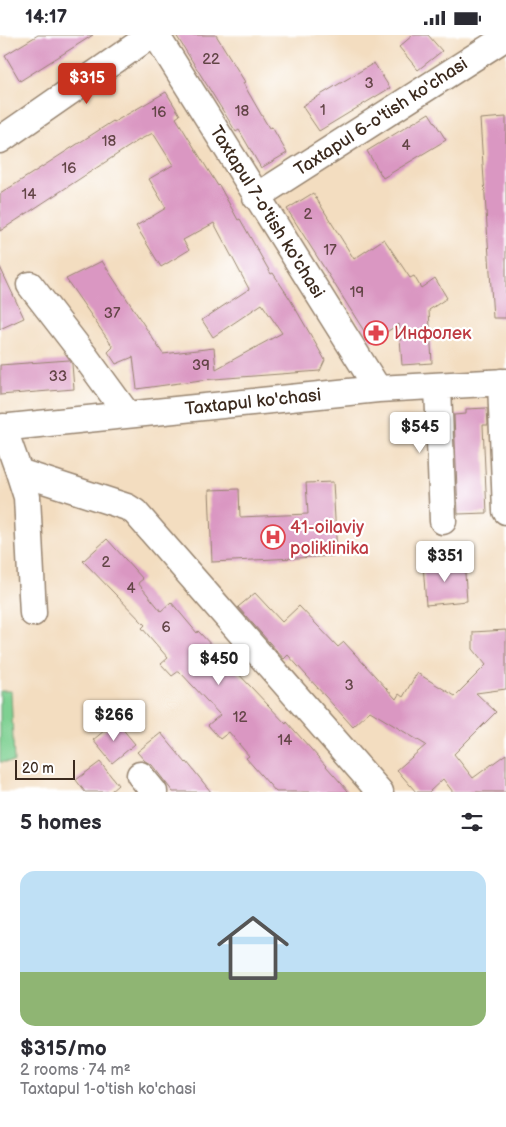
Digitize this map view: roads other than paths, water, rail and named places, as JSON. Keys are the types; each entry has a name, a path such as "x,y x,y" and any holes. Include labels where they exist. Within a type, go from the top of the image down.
{"street":[{"path":"0,140 151,35"},
{"name":"Taxtapul 7-o'tish ko'chasi","path":"156,35 378,389"},
{"name":"Taxtapul 6-o'tish ko'chasi","path":"256,197 506,37"},
{"path":"30,285 127,415"},
{"path":"503,382 506,511"},
{"name":"Taxtapul ko'chasi","path":"1,428 378,389 503,382"},
{"path":"438,386 443,521"},
{"path":"1,428 27,497 33,613"},
{"path":"19,472 135,512 380,792"}],"place":[{"name":"Инфолек","path":"376,333"},
{"name":"41-oilaviy poliklinika","path":"273,537"}]}
